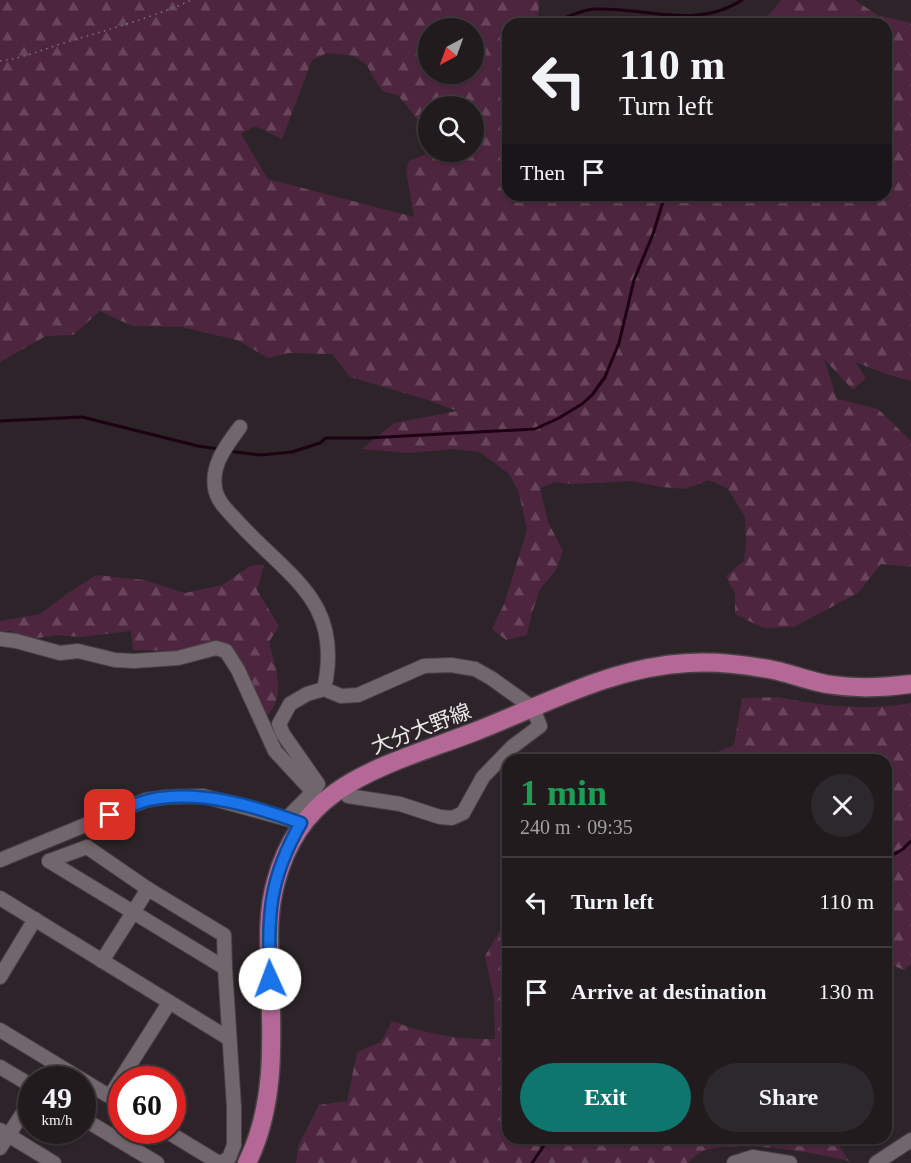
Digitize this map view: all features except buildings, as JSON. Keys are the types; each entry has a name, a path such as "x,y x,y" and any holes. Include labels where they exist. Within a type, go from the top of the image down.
{"main road":[{"name":"大分大野線","path":"247,1163 259,1134 270,1077 273,1043 268,934 270,907 294,821 314,810 362,776 616,675 688,663 741,666 776,671 825,684 871,689 911,684"}],"street":[{"path":"240,427 218,460 214,479 215,491 222,505 247,532 279,560 303,588 320,615 327,631 329,650 328,673 324,689"},
{"path":"0,639 60,653 78,651 92,656 125,661 178,658 216,648 226,651 238,670 274,751 313,792"},
{"path":"0,860 146,800 167,797 203,796 294,821 318,784 283,734 279,724 290,704 307,694 324,689 341,696 358,695 424,666 451,665 475,669 533,708 540,726 505,754"},
{"path":"343,788 348,796 400,804 452,818 463,813 483,777 502,757"},
{"path":"186,1143 220,1163 229,1158 234,1145 224,934 148,889 87,847 49,861 225,968"},
{"path":"102,961 148,889"},
{"path":"0,898 228,1038"},
{"path":"2,970 35,920"},
{"path":"135,1066 169,1003"},
{"path":"0,1030 108,1095"},
{"path":"0,1067 18,1078"},
{"path":"0,1148 4,1133 18,1116"},
{"path":"96,1126 157,1163"},
{"path":"4,1133 54,1163"},
{"path":"876,1163 911,1140"},
{"path":"734,1163 753,1157 790,1163"}],"path":[{"path":"0,62 24,57 155,16 192,0"}],"green space":[{"path":"0,0 539,0 538,18 502,18 502,201 892,201 892,19 911,23 911,381 855,362 866,378 853,390 824,359 837,399 878,409 911,441 911,567 881,564 858,593 794,627 763,628 735,614 735,594 726,576 744,561 745,517 728,489 709,480 685,489 632,481 572,484 555,482 540,488 548,522 563,551 556,570 540,589 527,635 506,640 492,629 504,604 527,530 519,493 509,474 480,452 453,449 411,453 362,449 394,423 457,411 350,377 332,354 288,353 268,358 237,340 181,327 132,326 100,311 73,335 46,336 0,362","holes":["327,53 354,56 367,65 384,92 398,95 418,121 418,96 484,96 484,162 418,162 418,157 409,161 406,171 414,217 268,179 241,134 255,126 282,139 312,60"]},
{"path":"781,0 855,0 877,15 890,18 765,18"},
{"path":"264,565 257,590 279,626 269,642 278,680 278,690 277,699 267,716 249,683 243,663 225,644 212,642 178,651 133,650 131,631 80,637 57,635 32,639 10,631 0,631 0,621 40,614 96,575 144,580 185,593 222,585 250,566"},
{"path":"778,697 811,703 861,707 911,703 911,964 904,970 892,965 892,754 712,754 734,745 742,698"},
{"path":"502,927 502,1144 838,1144 849,1161 797,1151 739,1146 706,1150 687,1163 296,1163 298,1146 319,1105 347,1101 357,1052 381,1042 392,1021 443,1035 495,1039 494,998 485,956"}],"waterway":[{"path":"564,18 591,9 689,16 725,9 742,0"},
{"path":"228,451 261,455 292,452 320,443 326,438 368,438 535,429 559,418 582,404 605,377 619,343 634,280 653,234 663,201"},
{"path":"0,421 82,417 198,446 219,449"},
{"path":"892,855 911,841"},
{"path":"532,1163 545,1144"}],"route":[{"path":"110,815 146,800 203,796 301,823 286,849 270,907 268,934 270,979"}]}
